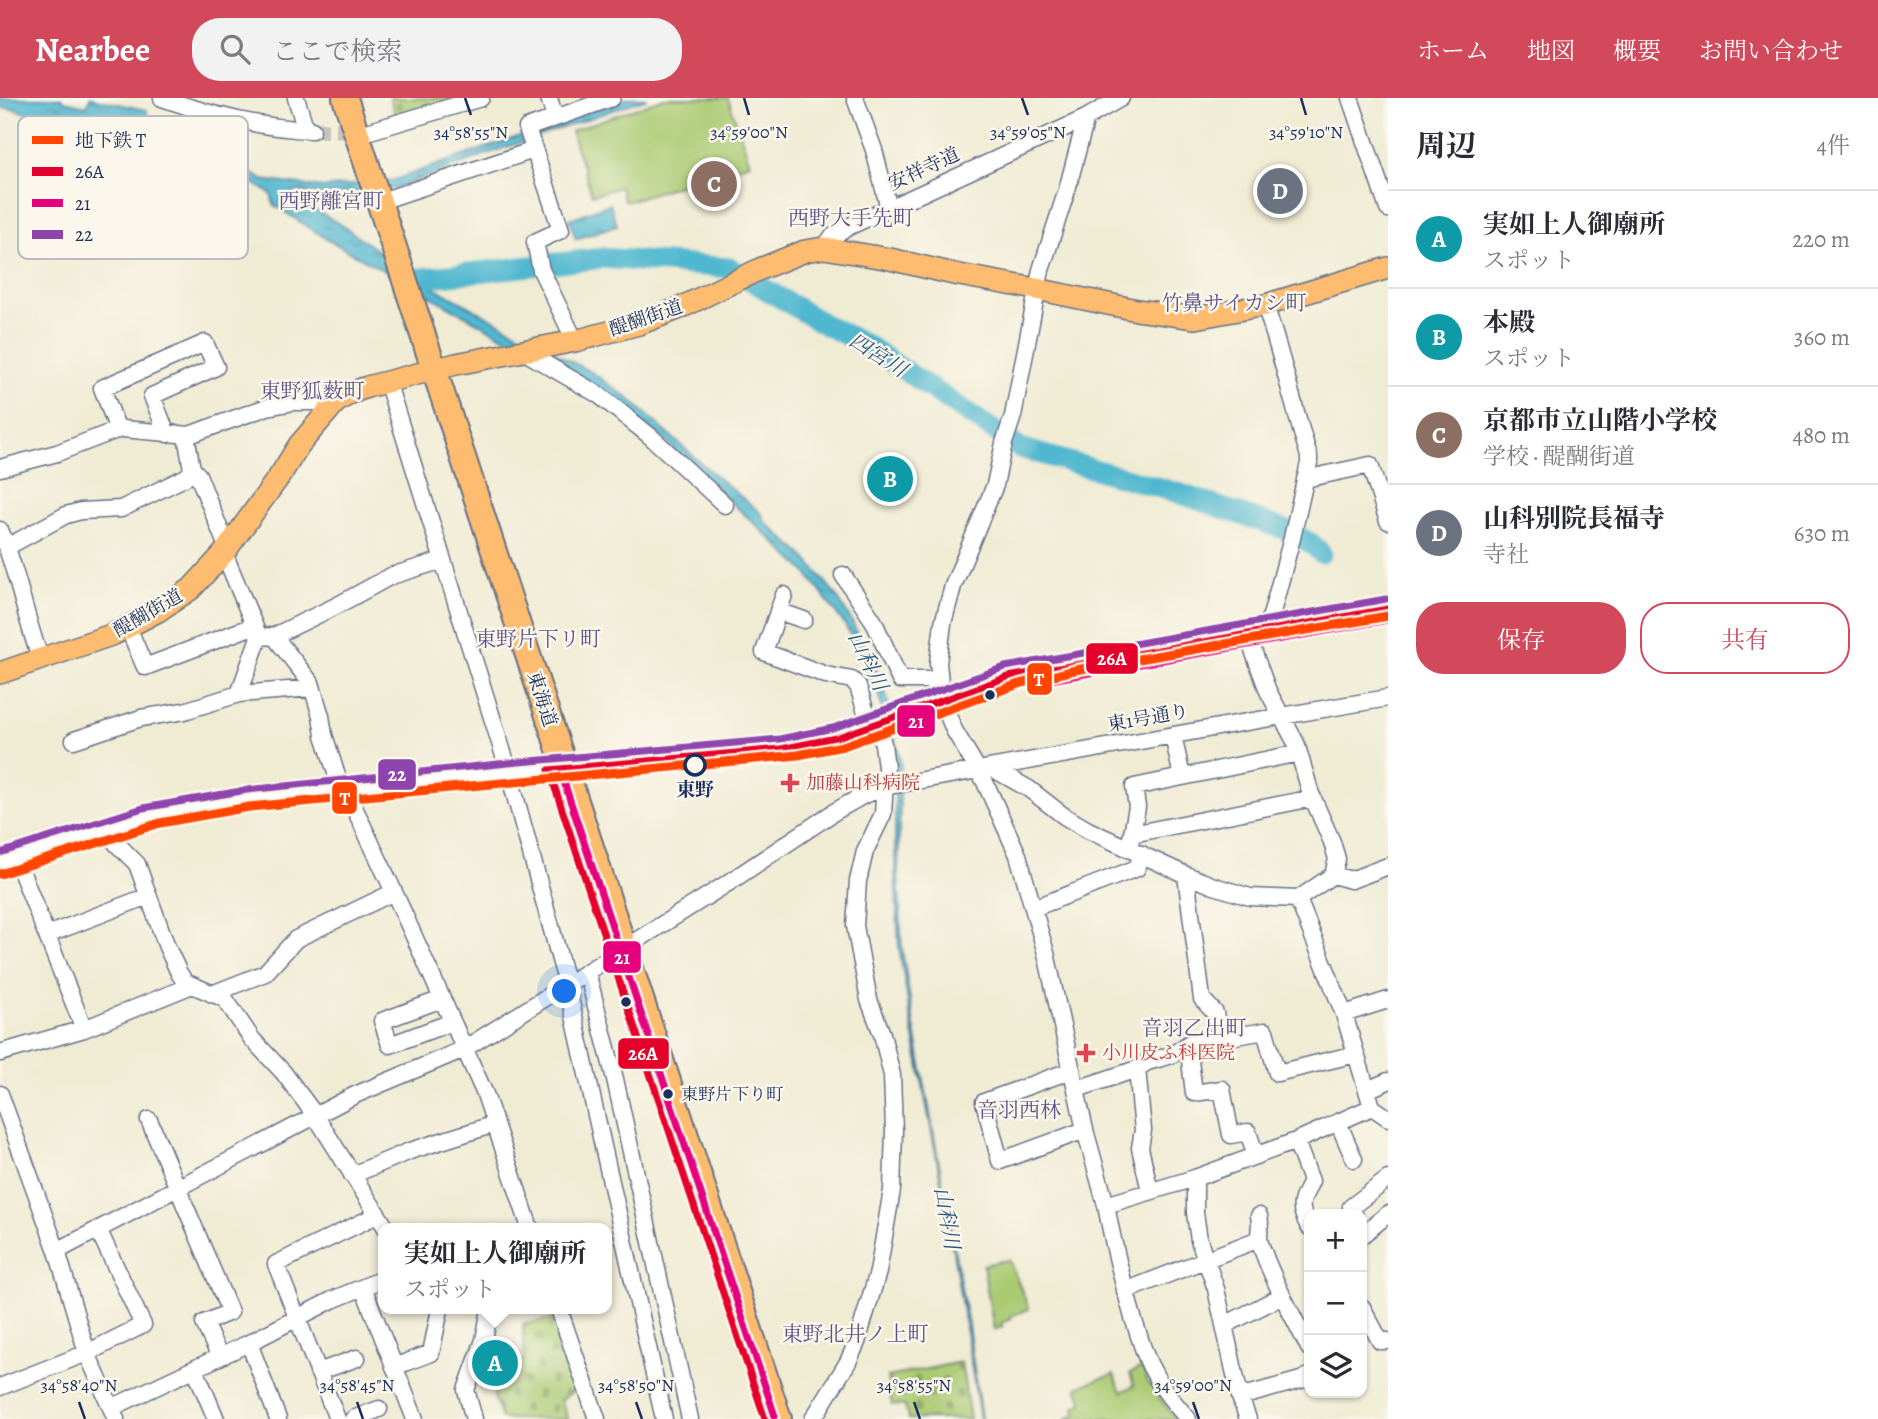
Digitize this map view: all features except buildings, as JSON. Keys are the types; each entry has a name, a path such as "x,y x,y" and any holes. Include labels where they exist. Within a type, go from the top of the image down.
{"highway":[{"name":"東海道","path":"331,98 427,371 618,953 779,1419"},
{"name":"東海道","path":"345,98 427,371"},
{"name":"東海道","path":"618,953 765,1419"}],"main road":[{"name":"醍醐街道","path":"0,673 114,634 158,611 191,589 226,550 299,445 336,402 387,381 456,364 568,343 655,318 805,251 824,248 890,259 1138,310 1195,318 1265,305 1388,268"}],"street":[{"path":"162,98 220,116"},
{"path":"248,122 278,128 309,130 296,98"},
{"path":"370,131 481,98"},
{"path":"549,98 555,118"},
{"path":"568,343 539,265 535,242 561,230 527,128 612,98"},
{"path":"856,98 874,150 889,209"},
{"name":"安祥寺道","path":"824,248 832,237 850,226 1086,118 1121,98"},
{"path":"1350,98 1388,209"},
{"path":"1086,118 1036,289 1013,416 995,485 953,586 943,623 938,663 939,680 942,700 954,730 985,769 1018,855 1034,908 1125,1290 1140,1339 1152,1370 1171,1400 1188,1419"},
{"path":"387,199 534,149"},
{"path":"985,769 1029,789 1064,816 1088,830 1134,845 1186,875 1214,887 1250,897 1298,899 1333,875 1338,859 1313,798 1296,743 1268,691 1251,645 1271,616 1293,533 1309,456 1265,305"},
{"path":"118,430 102,388 205,343 216,367 152,396 167,434"},
{"path":"527,350 599,395 650,436 725,505"},
{"path":"387,381 509,773 567,985 664,1419"},
{"path":"0,468 57,453 118,430 186,435 267,407 294,402 336,402"},
{"path":"186,435 192,470 198,475 226,550 262,633 311,683 324,735 344,790 394,892 485,1094 528,1223"},
{"path":"1305,479 1370,465 1388,521"},
{"path":"6,556 66,515 128,507 188,475 192,470"},
{"path":"0,530 41,660"},
{"path":"128,627 145,667 262,633 338,605 391,576 443,560"},
{"path":"842,575 874,622 900,680 939,680"},
{"path":"783,595 764,652 826,675 852,680 858,686 883,744 887,787 883,814 865,851 858,881 855,926 869,1000 882,1034 892,1075 892,1190 878,1272 857,1342 848,1362 813,1419"},
{"path":"0,864 146,818 199,808 509,773 782,749 836,738 1008,677 1388,609"},
{"path":"778,611 804,620"},
{"path":"239,694 262,633"},
{"path":"74,740 141,718 184,711 239,694 312,688"},
{"name":"東1号通り","path":"57,1251 355,1095 464,1049 864,795 887,787 1388,698"},
{"path":"1173,735 1182,777"},
{"path":"1034,908 1137,868 1134,845 1137,807 1134,787 1299,752"},
{"path":"1134,845 1313,798"},
{"path":"107,829 116,844 136,864 185,982 225,999 252,1039 283,1072 315,1115 381,1222"},
{"path":"16,858 83,1029"},
{"path":"1333,875 1351,880 1388,866"},
{"path":"1186,875 1202,999 1215,1013 1220,1039"},
{"path":"212,994 265,973 296,939 394,892"},
{"path":"47,935 148,896"},
{"path":"1298,899 1344,1014 1372,1107 1388,1118"},
{"path":"587,972 615,1079 690,1419"},
{"path":"0,1053 83,1029 192,985"},
{"path":"442,999 382,1021 390,1045 452,1022"},
{"path":"1344,1014 1388,1000"},
{"path":"1077,1089 1172,1055 1188,1044 1265,1031 1277,1073 1356,1054"},
{"path":"1188,1044 1194,1093 1222,1088 1231,1135 1248,1132 1256,1156"},
{"path":"1137,1069 1143,1130 1140,1148 1150,1191"},
{"path":"1072,1070 984,1102 1000,1161 1085,1130"},
{"path":"1367,1090 1388,1081"},
{"path":"0,1094 57,1251 87,1353 114,1414 195,1369 332,1300 378,1281"},
{"path":"1106,1205 1256,1156 1372,1107"},
{"path":"149,1120 230,1312 204,1323 220,1357"},
{"path":"1338,1122 1354,1158"},
{"path":"352,1175 410,1151 495,1124"},
{"path":"1296,1141 1311,1181 1301,1202 1304,1218"},
{"path":"1195,1178 1199,1240 1216,1289 1240,1397 1248,1419"},
{"path":"1352,1209 1388,1179"},
{"path":"1367,1229 1388,1214"},
{"path":"1264,1220 1259,1239 1282,1296 1304,1338"},
{"path":"337,1419 276,1264 378,1223"},
{"path":"0,1387 87,1353 143,1325 98,1229"},
{"path":"1125,1290 1259,1239"},
{"path":"363,1287 415,1419"},
{"path":"1225,1325 1282,1296"},
{"path":"394,1367 431,1353 439,1314"},
{"path":"474,1419 467,1390 484,1340 489,1314"},
{"path":"560,1314 591,1417"},
{"path":"1367,1316 1380,1341 1388,1341"},
{"path":"249,1343 278,1419"},
{"path":"318,1372 357,1358"},
{"path":"195,1369 216,1419"},
{"path":"1240,1397 1304,1378"},
{"path":"353,1419 379,1409"}],"green space":[{"path":"390,98 470,98 397,122"},
{"path":"664,98 728,98 750,163 629,201 624,201 620,187 592,195 571,131"},
{"path":"1009,1260 1029,1309 1010,1316 1011,1319 1001,1323 1002,1327 994,1330 983,1265"},
{"path":"558,1318 583,1385 560,1400 568,1419 501,1419 494,1397 494,1367 524,1360 523,1324"},
{"path":"961,1362 970,1419 908,1419 905,1406 892,1405 887,1377"},
{"path":"1142,1368 1146,1379 1175,1419 1065,1419 1077,1414 1074,1407 1083,1403 1077,1387 1114,1374 1121,1392 1134,1386 1130,1373"}],"water":[{"path":"0,98 62,98 64,101 87,106 90,98 147,110 148,116 42,116 0,108"},
{"name":"山科川","path":"629,98 647,98 396,188 326,195 293,191 292,197 340,224 418,279 593,373 628,398 761,513 765,522 805,557 836,595 851,620 884,685 901,763 898,872 902,948 968,1326 981,1419 899,948 895,871 895,763 877,687 845,625 805,571 657,433 519,345 330,241 274,205 271,194 249,181 248,171 263,180 323,188 394,180"},
{"path":"610,204 617,225 576,239 569,219"}],"waterway":[{"name":"四宮川","path":"414,279 603,258 730,268 824,324 868,346 1020,448 1178,493 1286,530 1311,543 1321,553"}],"tunnel":[{"path":"312,130 364,131"}],"metro line":[{"name":"T","path":"0,874 160,823 249,807 798,755 843,746 1019,684 1075,670 1388,616"}],"transit line":[{"name":"22","path":"0,853 143,808 247,790 780,739 833,728 1005,667 1386,599"},
{"name":"26A","path":"765,1419 549,770 781,749 836,738 1008,677 1388,609"},
{"name":"21","path":"775,1416 563,779 783,759 840,748 1011,687 1388,620"}],"place":[{"name":"京都市立山階小学校","path":"714,184"},
{"name":"山科別院長福寺","path":"1280,191"},
{"name":"本殿","path":"890,479"},
{"name":"東野","path":"695,765"},
{"name":"加藤山科病院","path":"790,783"},
{"name":"小川皮ふ科医院","path":"1086,1053"},
{"name":"東野片下り町","path":"668,1094"},
{"name":"実如上人御廟所","path":"495,1363"}],"district":[{"name":"西野離宮町","path":"331,201"},
{"name":"西野大手先町","path":"851,218"},
{"name":"竹鼻サイカシ町","path":"1234,303"},
{"name":"東野狐薮町","path":"312,391"},
{"name":"東野片下リ町","path":"538,639"},
{"name":"音羽乙出町","path":"1194,1028"},
{"name":"音羽西林","path":"1019,1110"},
{"name":"東野北井ノ上町","path":"855,1334"}]}
